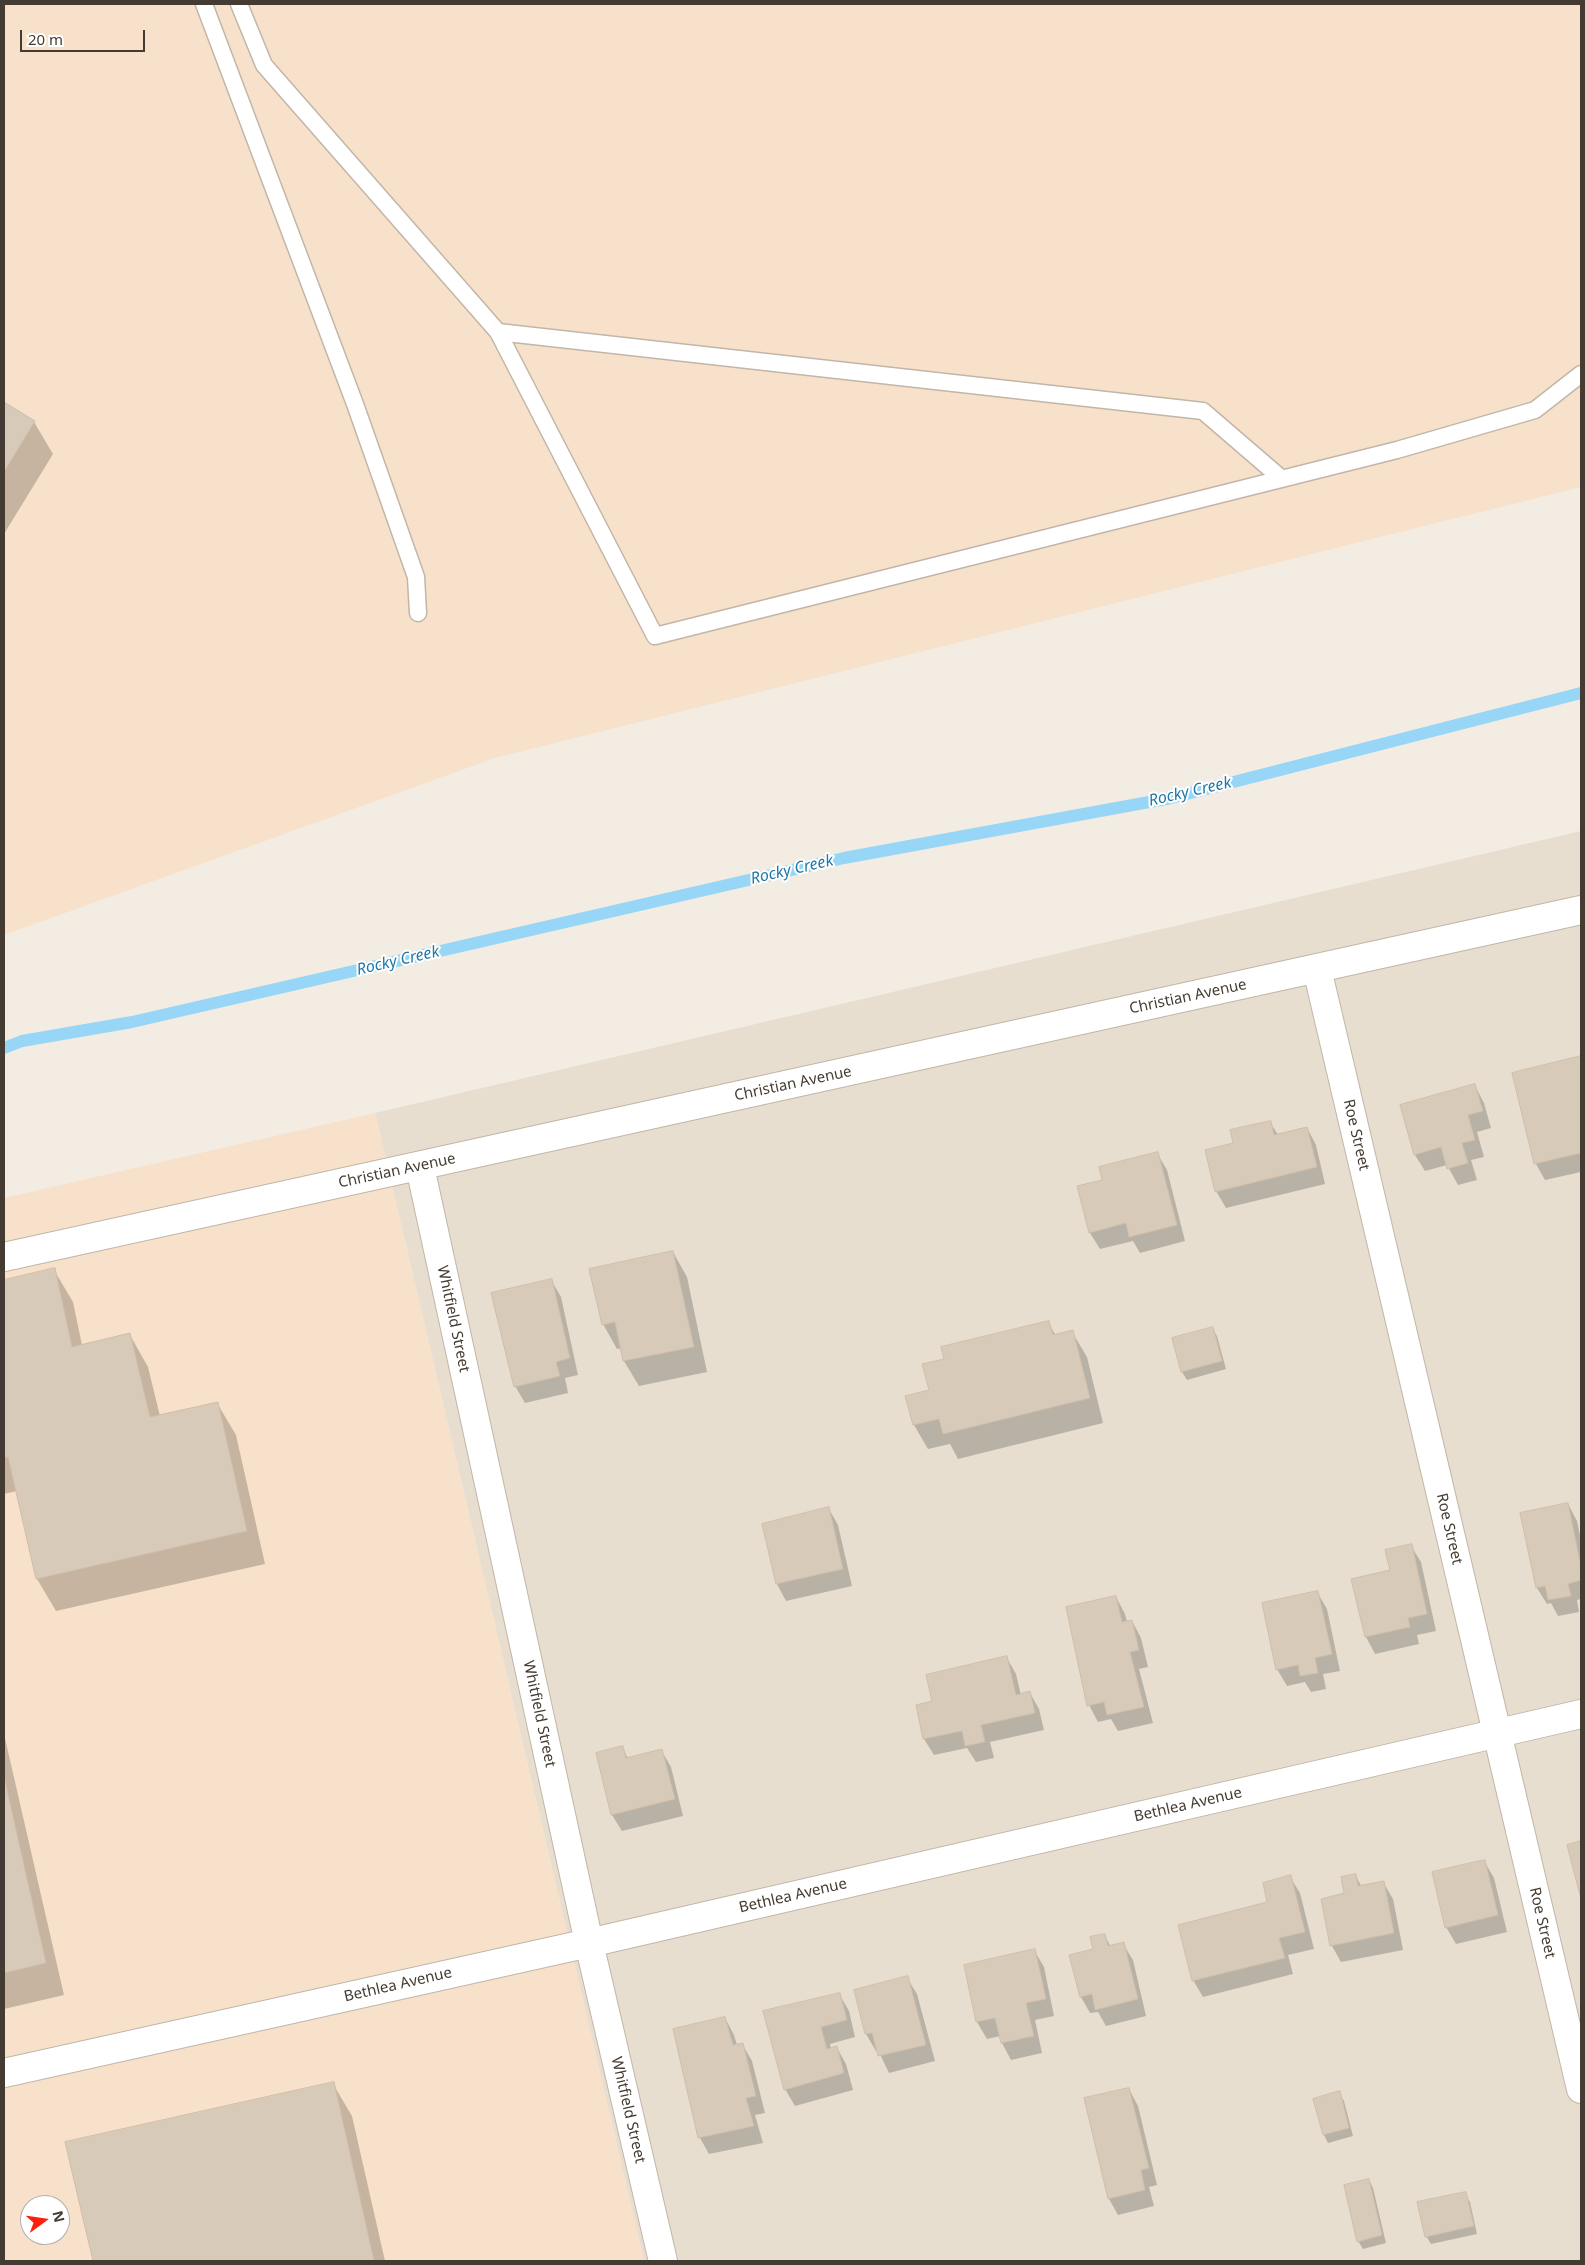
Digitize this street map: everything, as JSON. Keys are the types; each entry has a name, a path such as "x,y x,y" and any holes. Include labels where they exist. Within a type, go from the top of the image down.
{"street":[{"name":"Christian Avenue","path":"4,1257 1581,910"},
{"name":"Roe Street","path":"1317,969 1581,2089"},
{"name":"Whitfield Street","path":"420,1166 589,1943 663,2261"},
{"name":"Bethlea Avenue","path":"4,2073 589,1943 1581,1714"}],"lane":[{"path":"204,4 355,404 416,577 418,614"},
{"path":"239,4 264,65 498,332 654,636 1397,450 1535,410 1581,374"},
{"path":"498,332 1203,411 1282,479"}],"shaded area":[{"path":"4,4 1581,4 1581,487 495,758 4,935"},
{"path":"1581,831 1581,2261 644,2261 375,1113"},
{"path":"375,1113 644,2261 4,2261 4,1198"}],"building":[{"path":"4,402 35,421 4,472"},
{"path":"1581,1056 1581,1153 1534,1164 1512,1073"},
{"path":"1475,1084 1483,1111 1468,1115 1475,1140 1462,1143 1468,1163 1447,1169 1441,1147 1414,1155 1400,1105"},
{"path":"1271,1121 1274,1135 1307,1127 1317,1167 1215,1192 1205,1150 1233,1143 1230,1130"},
{"path":"1158,1152 1177,1225 1129,1237 1126,1223 1089,1233 1077,1186 1102,1180 1099,1167"},
{"path":"673,1251 694,1347 623,1361 615,1322 602,1325 589,1269"},
{"path":"55,1268 72,1347 130,1333 150,1417 218,1402 247,1531 36,1579 8,1457 4,1458 4,1280"},
{"path":"552,1279 570,1358 556,1362 560,1376 514,1387 491,1293"},
{"path":"1049,1321 1053,1335 1073,1330 1090,1398 943,1434 939,1419 913,1425 905,1396 929,1390 922,1364 944,1359 941,1347"},
{"path":"1213,1327 1222,1361 1181,1372 1172,1338"},
{"path":"1568,1503 1581,1566 1581,1580 1568,1584 1571,1596 1548,1600 1545,1586 1536,1588 1520,1513"},
{"path":"829,1507 843,1569 776,1584 762,1524"},
{"path":"1412,1544 1427,1614 1408,1618 1410,1627 1365,1637 1351,1579 1390,1570 1385,1550"},
{"path":"1318,1591 1332,1654 1315,1658 1318,1673 1300,1676 1298,1665 1276,1670 1262,1603"},
{"path":"1116,1596 1122,1622 1132,1620 1139,1650 1130,1652 1144,1707 1107,1715 1104,1702 1087,1706 1066,1607"},
{"path":"1007,1656 1016,1695 1030,1691 1035,1713 981,1725 985,1742 965,1746 962,1731 923,1739 916,1705 932,1701 926,1675"},
{"path":"623,1746 626,1758 662,1749 675,1799 611,1815 596,1753"},
{"path":"4,1776 46,1963 4,1973"},
{"path":"1581,1841 1581,1894 1580,1895 1567,1845"},
{"path":"1485,1860 1498,1915 1445,1928 1432,1872"},
{"path":"1356,1874 1358,1886 1384,1881 1394,1933 1330,1946 1321,1899 1344,1893 1341,1877"},
{"path":"1291,1875 1305,1932 1279,1938 1285,1958 1192,1981 1178,1925 1267,1902 1263,1883"},
{"path":"1105,1934 1108,1946 1124,1942 1138,1999 1095,2010 1092,1994 1080,1997 1069,1955 1093,1949 1090,1937"},
{"path":"1035,1949 1046,1999 1026,2003 1034,2036 1001,2043 995,2018 976,2022 964,1965"},
{"path":"908,1976 926,2045 878,2056 872,2033 865,2034 854,1990"},
{"path":"840,1993 847,2020 821,2027 827,2049 837,2046 844,2073 784,2090 763,2011"},
{"path":"725,2017 733,2045 743,2043 756,2096 746,2098 754,2126 698,2138 673,2029"},
{"path":"334,2082 374,2261 93,2261 65,2142"},
{"path":"1129,2088 1149,2168 1141,2170 1145,2190 1108,2199 1084,2098"},
{"path":"1340,2091 1349,2128 1323,2135 1313,2099"},
{"path":"1369,2179 1382,2235 1357,2242 1344,2185"},
{"path":"1466,2192 1474,2226 1425,2237 1417,2202"}],"waterway":[{"name":"Rocky Creek","path":"4,1048 22,1041 132,1022 844,858 1171,798 1581,693"}]}
